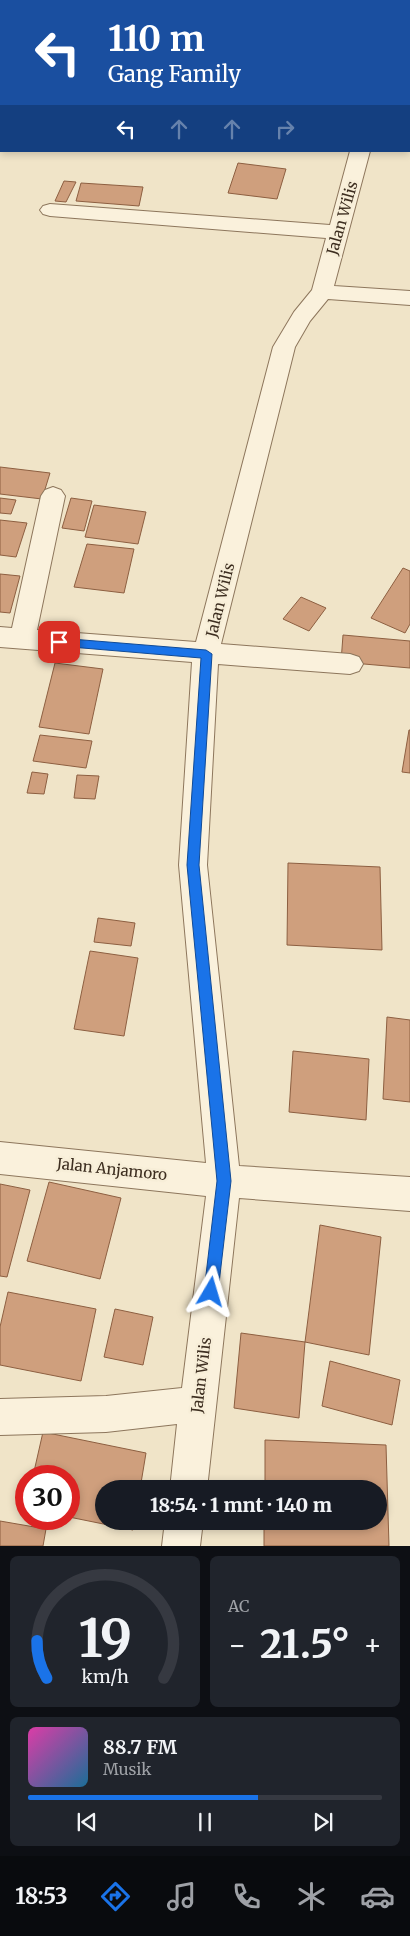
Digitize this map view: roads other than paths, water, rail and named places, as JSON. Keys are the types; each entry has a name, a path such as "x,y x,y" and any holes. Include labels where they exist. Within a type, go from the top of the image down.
{"street":[{"name":"Jalan Wilis","path":"189,1480 224,1181 193,865 206,654 284,347 302,317 322,292 360,152"},
{"path":"50,210 337,232"},
{"path":"322,292 410,298"},
{"path":"53,496 11,638 350,664"},
{"name":"Jalan Anjamoro","path":"0,1158 224,1181 410,1194"},
{"path":"0,1417 106,1414 198,1404"},
{"path":"181,1546 183,1530"}]}
